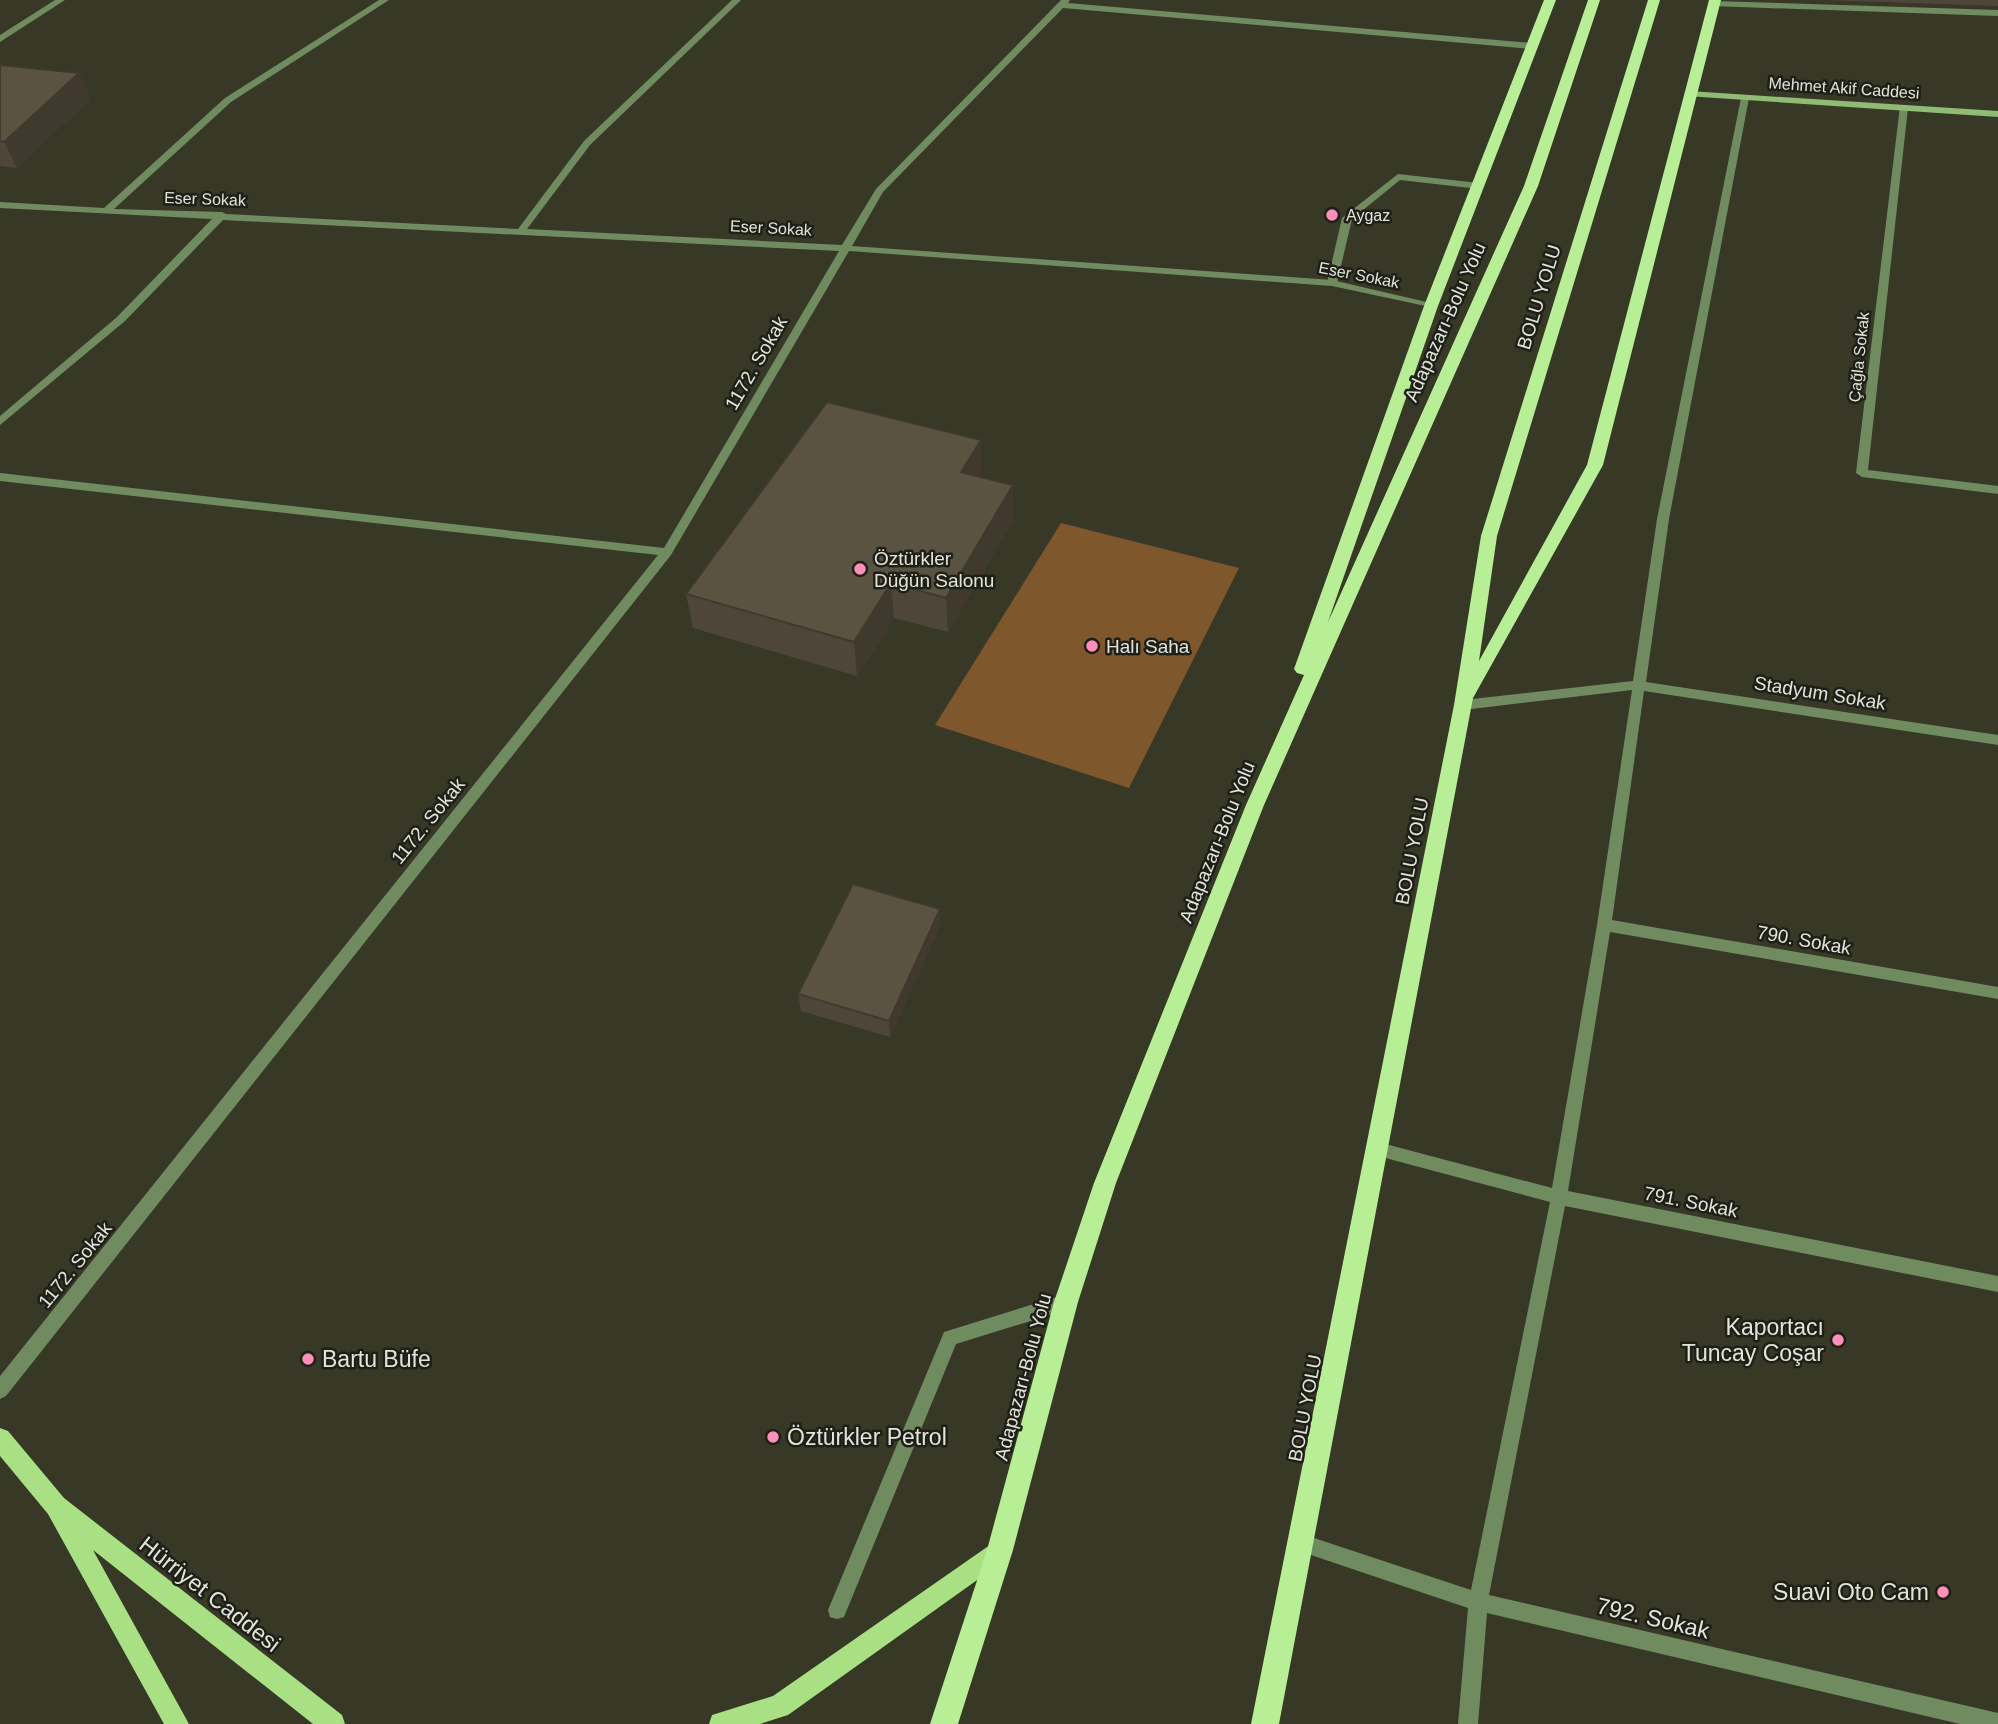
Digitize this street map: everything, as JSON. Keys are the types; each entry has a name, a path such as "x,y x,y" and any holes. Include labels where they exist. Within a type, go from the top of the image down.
{"highway":[{"path":"1255,805 1431,306 1550,0"},
{"name":"Adapazarı-Bolu Yolu","path":"944,1724 1000,1550 1066,1302 1105,1183 1255,805 1531,186 1594,0"},
{"name":"BOLU YOLU","path":"1265,1724 1303,1543 1463,705 1489,536 1654,0"},
{"path":"1463,705 1595,465 1714,2"}],"main road":[{"name":"Mehmet Akif Caddesi","path":"1689,94 1998,114"},
{"name":"Hürriyet Caddesi","path":"0,1439 56,1506 177,1724"},
{"name":"Hürriyet Caddesi","path":"56,1506 333,1724"},
{"path":"721,1724 779,1706 1000,1550"}],"street":[{"path":"0,39 61,0"},
{"name":"Eser Sokak","path":"106,211 228,100 385,0"},
{"path":"521,231 587,143 737,0"},
{"path":"1064,2 1532,46"},
{"name":"1172. Sokak","path":"0,1390 667,552 879,191 1064,2"},
{"path":"1714,2 1998,13"},
{"path":"1468,1724 1478,1602 1559,1197 1604,925 1663,519 1745,98"},
{"name":"Çağla Sokak","path":"1903,108 1861,473 1998,490"},
{"path":"1332,283 1347,219 1398,177 1479,186"},
{"name":"Eser Sokak","path":"0,205 845,248 1332,283 1431,306"},
{"path":"0,422 121,319 222,215"},
{"path":"0,477 667,552"},
{"name":"Stadyum Sokak","path":"1463,705 1637,685 1998,740"},
{"name":"790. Sokak","path":"1604,925 1998,993"},
{"name":"791. Sokak","path":"1378,1149 1559,1197 1998,1284"},
{"path":"837,1610 950,1338 1066,1302"},
{"name":"792. Sokak","path":"1303,1543 1478,1602 1998,1723"}],"shaded area":[{"name":"Halı Saha","path":"1061,523 1239,568 1129,788 935,725"}],"building":[{"path":"0,65 79,73 4,142 0,141"},
{"name":"Öztürkler Düğün Salonu","path":"827,402 981,440 961,472 1013,485 946,598 891,583 854,642 686,594"},
{"path":"853,884 940,909 889,1021 798,994"}],"place":[{"name":"Aygaz","path":"1332,215"},
{"name":"Öztürkler Düğün Salonu","path":"860,569"},
{"name":"Halı Saha","path":"1092,646"},
{"name":"Kaportacı Tuncay Coşar","path":"1838,1340"},
{"name":"Bartu Büfe","path":"308,1359"},
{"name":"Öztürkler Petrol","path":"773,1437"},
{"name":"Suavi Oto Cam","path":"1943,1592"}]}
